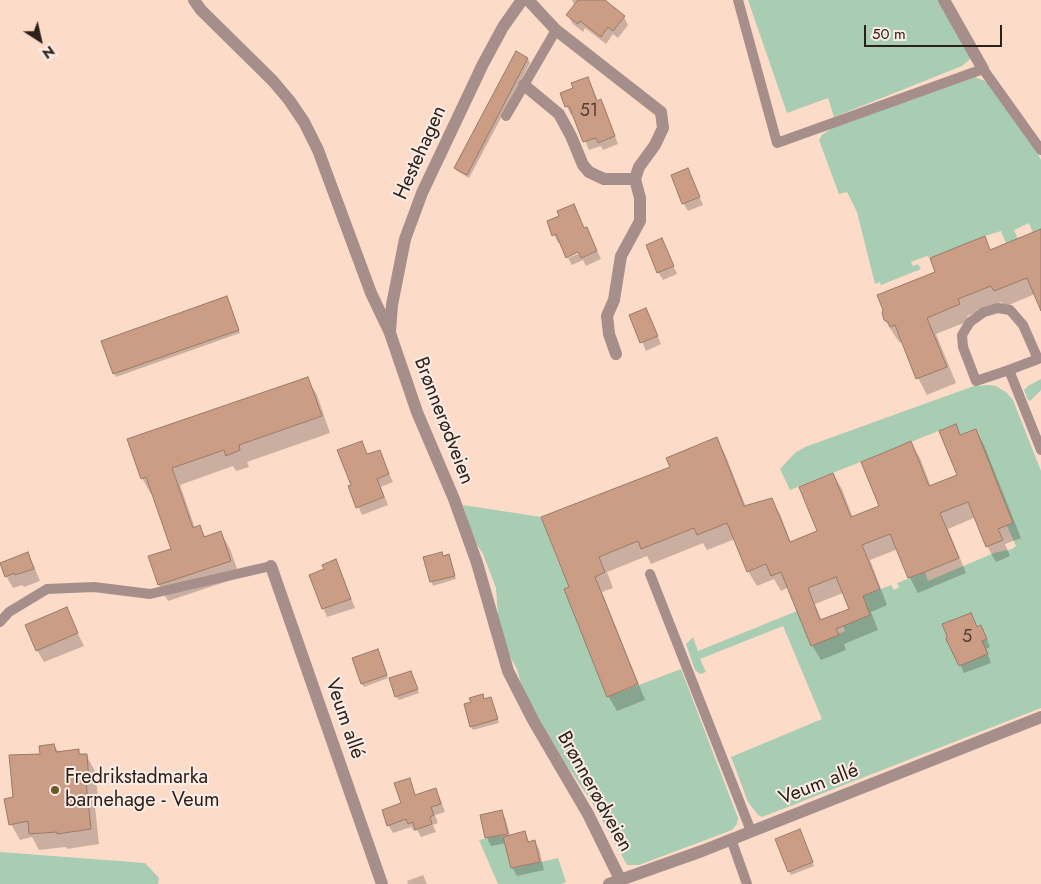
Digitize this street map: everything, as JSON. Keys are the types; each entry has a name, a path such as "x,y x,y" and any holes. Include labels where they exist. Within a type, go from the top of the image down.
{"street":[{"name":"Brønnerødveien","path":"194,0 207,16 289,100 304,122 318,150 371,293 390,333 417,412 454,500 477,563 508,671 533,720 588,814 614,882"},
{"name":"Hestehagen","path":"390,333 392,305 405,239 422,193 483,64 522,0"},
{"path":"528,0 556,30 661,112 664,128 655,145 639,167 634,179 640,198 640,221 621,256 614,300 607,316 609,334 616,354"},
{"path":"944,0 983,69"},
{"path":"524,85 559,114 572,136 583,165 589,172 604,179 634,179"},
{"name":"Veum allé","path":"270,566 382,884"},
{"name":"Veum allé","path":"614,882 731,839 1041,718"}],"lane":[{"path":"738,0 777,143 983,69 1041,150"},
{"path":"506,116 556,30"},
{"path":"998,308 1010,310 1023,325 1040,359 1008,370 976,381 963,347 962,335 970,322 984,312 998,308"},
{"path":"1008,370 1041,450"},
{"path":"0,622 9,612 47,589 94,587 150,594 270,566"},
{"path":"650,574 751,831"},
{"path":"731,839 747,884"}],"green space":[{"path":"748,0 940,0 971,53 970,59 962,66 834,117 828,98 787,113"},
{"path":"975,77 990,83 1033,144 1041,160 1041,229 1033,233 1029,223 1014,230 1018,239 1006,243 1001,231 985,236 930,258 927,256 911,262 913,266 918,264 921,269 881,285 880,282 875,284 857,212 847,192 839,194 819,140 822,135 832,128"},
{"path":"1041,379 1041,390 1030,401 1028,400 1024,390"},
{"path":"974,386 996,386 1006,392 1013,400 1041,471 1041,708 762,817 758,815 748,802 731,757 822,719 783,626 700,659 706,672 700,674 695,670 686,644 693,637 698,651 797,611 811,646 845,631 843,626 870,615 863,596 891,585 894,590 899,587 897,583 925,572 928,581 994,553 1012,549 1016,546 1007,526 1013,523 999,486 975,472 990,465 975,429 960,435 956,424 790,490 780,469 795,453 805,447"},
{"path":"463,505 541,517 562,571 568,569 574,585 564,589 607,697 681,669 738,818 737,824 732,830 639,865 627,865 595,807 564,761 523,691 517,669 509,655 498,616 496,588 483,554 471,531"},
{"path":"517,833 515,868 558,858 566,882 562,884 498,884 479,840 502,835 503,839"},
{"path":"0,852 145,863 159,878 158,884 0,884"}],"building":[{"path":"578,0 605,0 625,16 613,31 608,27 601,37 580,21 578,24 566,15"},
{"path":"516,51 528,58 467,175 454,168"},
{"path":"588,77 597,101 601,99 615,136 598,143 596,138 583,142 569,106 565,107 560,93 573,88 571,83"},
{"path":"688,168 700,197 682,204 671,175"},
{"path":"574,204 584,228 587,227 597,251 581,258 578,252 566,258 556,234 552,236 547,221 559,216 557,211"},
{"path":"1041,229 1041,311 1027,278 994,291 991,286 958,299 960,304 927,318 947,367 916,379 895,325 890,327 888,322 884,320 883,310 877,295 935,272 930,258 985,236 990,250"},
{"path":"662,238 674,266 657,273 646,245"},
{"path":"227,296 239,330 113,374 101,341"},
{"path":"646,308 658,336 640,343 629,315"},
{"path":"308,377 322,416 239,445 240,450 226,456 224,450 172,468 193,528 200,525 204,537 221,531 231,561 158,585 148,556 171,549 146,477 141,479 127,439"},
{"path":"956,424 960,435 976,429 1013,523 998,529 1003,540 986,547 968,502 940,513 959,558 925,572 908,578 890,534 862,545 880,589 863,596 870,615 836,629 839,635 811,646 781,572 771,576 766,564 747,572 727,523 697,535 694,528 641,549 638,541 599,557 605,572 595,577 638,684 607,697 564,589 569,587 541,517 670,467 666,458 717,437 744,506 772,498 790,542 817,531 799,487 833,473 851,517 879,506 861,462 911,441 929,486 957,475 939,431","holes":["836,577 849,609 820,620 808,588"]},
{"path":"362,441 367,454 380,450 389,474 377,479 384,497 356,508 348,486 351,485 337,450"},
{"path":"28,552 34,569 5,577 0,563"},
{"path":"442,552 443,556 449,554 455,576 430,582 423,557"},
{"path":"336,559 351,599 322,609 309,575 324,569 322,565"},
{"path":"67,607 78,633 36,651 25,625"},
{"path":"971,613 977,627 981,625 987,639 982,641 988,654 959,666 946,639 947,636 942,624"},
{"path":"378,649 387,675 361,684 352,658"},
{"path":"411,671 418,689 395,697 389,678"},
{"path":"483,694 484,699 491,697 498,719 470,727 464,704 471,702 469,698"},
{"path":"54,744 56,752 79,749 79,754 87,754 89,781 86,782 91,829 57,834 57,832 29,834 28,821 9,825 4,799 13,797 9,755 40,754 39,746"},
{"path":"410,778 415,795 436,788 441,804 431,807 434,815 430,817 432,824 415,830 413,822 408,824 406,819 387,826 382,810 401,803 394,783"},
{"path":"502,810 508,834 485,838 480,815"},
{"path":"800,829 813,862 788,872 775,839"},
{"path":"525,831 528,842 535,840 540,862 511,868 503,837"}],"place":[{"name":"Fredrikstadmarka barnehage - Veum","path":"55,790"}]}
